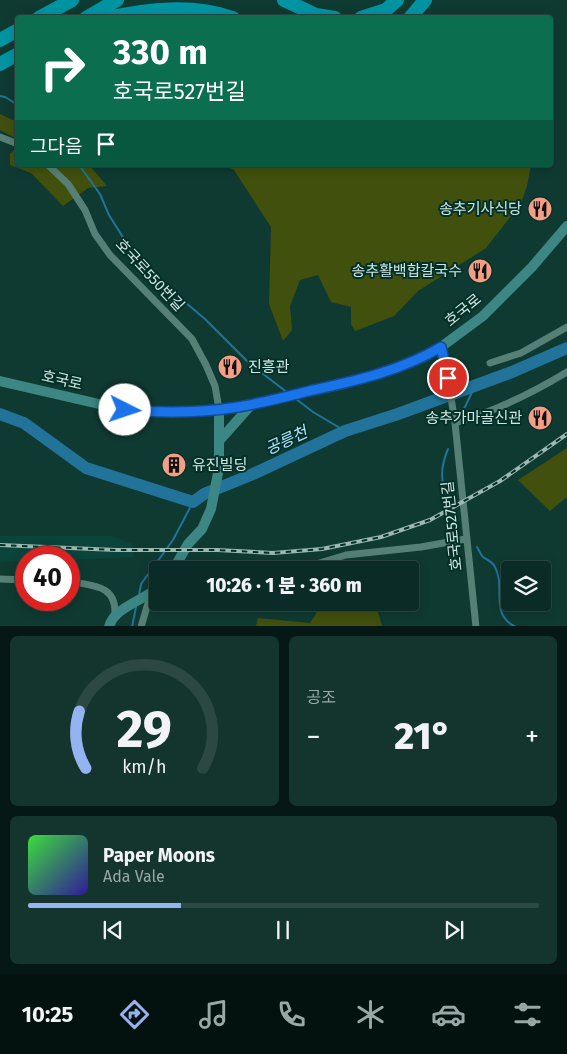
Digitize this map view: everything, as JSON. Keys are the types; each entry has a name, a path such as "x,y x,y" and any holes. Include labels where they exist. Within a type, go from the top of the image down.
{"highway":[{"path":"91,15 117,0"},
{"path":"284,0 316,15"},
{"path":"370,15 386,10 397,0"},
{"path":"412,15 425,0"},
{"path":"44,15 70,1"},
{"path":"128,15 178,8 225,15"},
{"path":"0,40 15,31"},
{"path":"0,64 15,56"}],"street":[{"path":"0,137 15,143"},
{"name":"호국로550번길","path":"50,167 68,184 85,210 95,234 110,256 192,339 215,386 219,409"},
{"name":"호국로","path":"0,381 125,410 161,412 219,409 251,405 347,383 388,371 424,357 441,347 483,316 532,267 567,226"},
{"path":"490,363 521,353 567,327"},
{"name":"호국로527번길","path":"441,347 455,423 476,626"},
{"path":"455,423 496,410 538,390 567,372"},
{"path":"220,440 251,405"},
{"path":"178,561 188,544 202,529 211,509 219,468 219,409"},
{"path":"326,561 346,555 421,547 466,539"},
{"path":"0,579 15,580"},
{"path":"80,584 104,589 111,595 117,613"},
{"path":"109,626 117,613 149,593"},
{"path":"142,626 149,605"}],"shaded area":[{"path":"0,536 112,536 132,544 134,557 80,559 80,546 15,546 15,561 0,562"}],"green space":[{"path":"0,114 15,121 15,138 0,130"},
{"path":"15,149 15,167 10,165 10,154"},
{"path":"15,167 91,167 107,186 88,188 63,206 31,173"},
{"path":"228,167 531,167 521,203 486,248 418,291 394,316 355,331 351,324 351,307 331,302 318,275 300,280 290,306 292,330 283,341 269,304 271,227 234,170"},
{"path":"567,448 567,497 550,511 518,480"},
{"path":"316,611 378,611 382,626 256,626 258,618 310,623"}],"waterway":[{"path":"0,96 15,103"},
{"path":"80,167 100,194 109,215 134,255 159,280 205,319 250,364 288,393"},
{"name":"공릉천","path":"0,414 24,423 86,468 193,502 204,494 253,474 345,431 398,414 512,372 567,348"},
{"path":"462,413 476,384"},
{"path":"296,399 313,412 345,431"},
{"path":"448,449 444,461 442,479 448,498"},
{"path":"139,595 141,584 173,540 193,502"},
{"path":"477,547 481,555 495,567 499,583 500,608 508,622 514,626"},
{"path":"132,626 136,607"}],"railway":[{"path":"0,545 116,550 217,550 273,553 322,549 381,537 430,520 500,481 567,434"}],"place":[{"name":"송추기사식당","path":"540,209"},
{"name":"송추활백합칼국수","path":"480,271"},
{"name":"진흥관","path":"230,367"},
{"name":"송추가마골신관","path":"540,418"},
{"name":"유진빌딩","path":"174,465"}],"route":[{"path":"125,410 161,412 203,411 251,405 347,383 388,371 424,357 441,347 448,378"}]}
